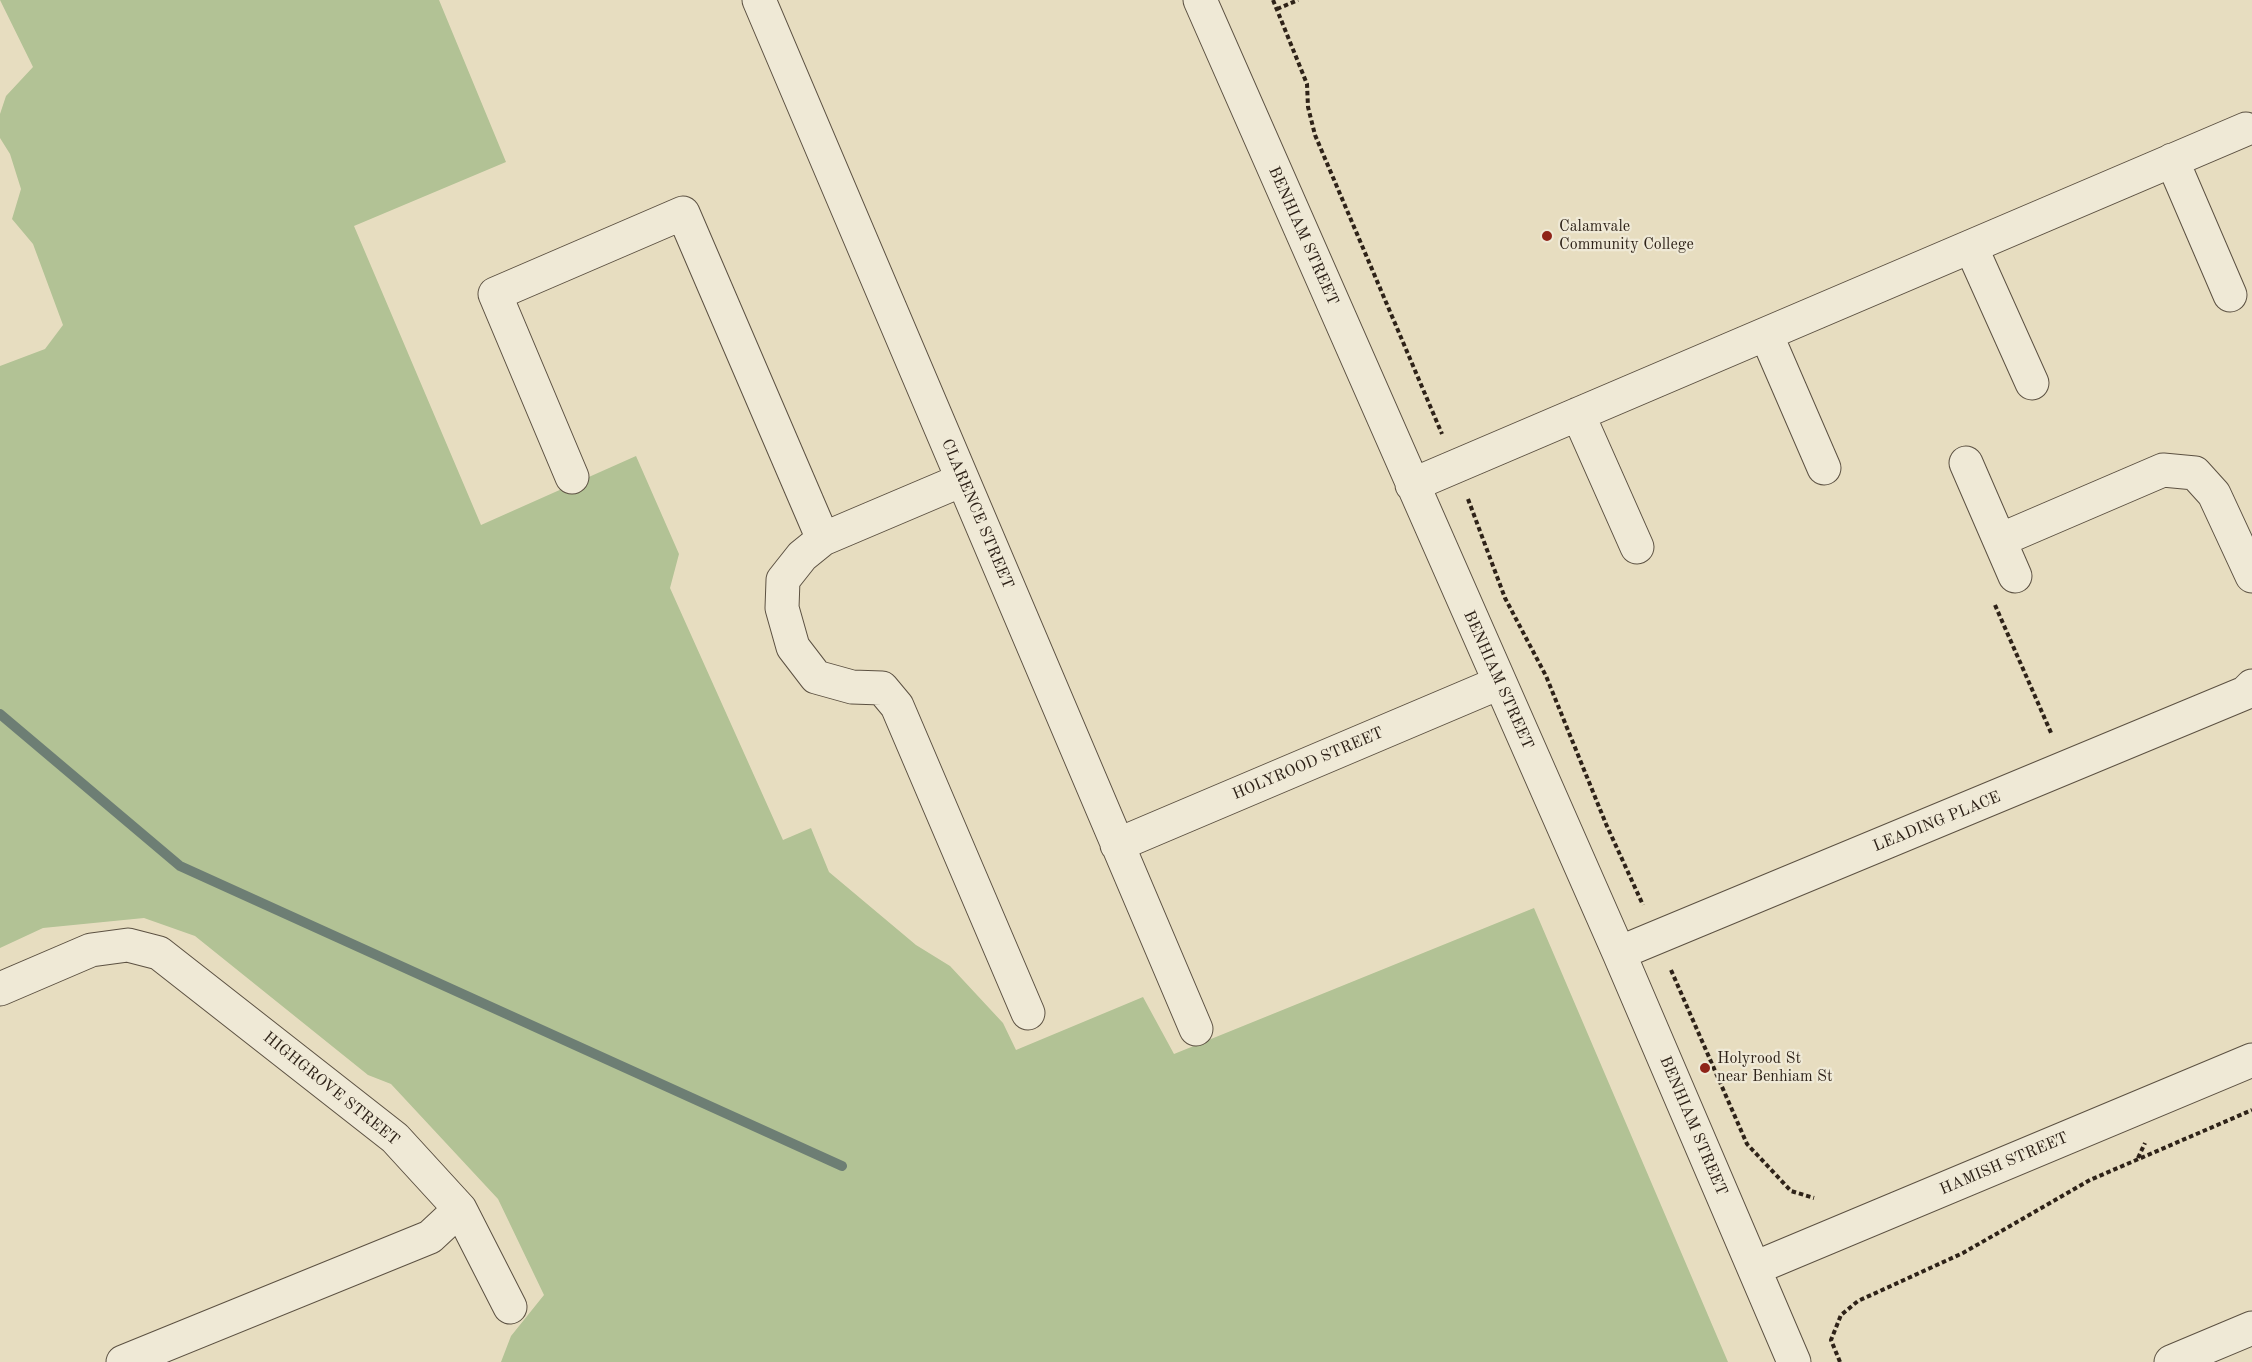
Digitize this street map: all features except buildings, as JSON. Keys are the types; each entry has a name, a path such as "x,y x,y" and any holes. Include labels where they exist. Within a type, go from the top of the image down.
{"street":[{"name":"CLARENCE STREET","path":"759,0 1196,1029"},
{"name":"BENHIAM STREET","path":"1200,0 1619,953 1794,1362"},
{"path":"1412,485 2246,129"},
{"path":"2172,160 2230,295"},
{"path":"572,477 495,294 683,213 823,539"},
{"path":"1971,247 2032,383"},
{"path":"1766,334 1824,468"},
{"path":"1578,414 1637,547"},
{"path":"1966,463 2015,576"},
{"path":"2000,540 2163,470 2195,473 2214,494 2252,576"},
{"path":"962,480 823,539 802,556 783,580 782,608 793,647 816,677 852,687 882,688 897,706 1028,1013"},
{"name":"HOLYROOD STREET","path":"1117,845 1499,683"},
{"name":"LEADING PLACE","path":"1619,953 2245,693 2252,686"},
{"name":"HIGHGROVE STREET","path":"0,989 91,950 128,945 159,953 395,1138 460,1209 510,1307"},
{"name":"HAMISH STREET","path":"1755,1268 2252,1060"},
{"path":"123,1362 430,1237 460,1209"},
{"path":"2171,1362 2252,1328"}],"path":[{"path":"1273,0 1307,84 1308,107 1315,135 1456,467 1505,598 1546,676 1606,824 1747,1144 1791,1191 1814,1198"},
{"path":"1277,9 1298,0"},
{"path":"2015,576 1986,585 2066,768"},
{"path":"1840,1362 1831,1340 1841,1315 1858,1301 1963,1253 2090,1180 2252,1110"}],"green space":[{"path":"0,0 439,0 506,162 354,226 481,525 636,456 679,554 670,588 783,840 811,828 829,872 916,945 950,966 1003,1023 1016,1050 1143,997 1174,1054 1534,908 1728,1362 501,1362 511,1336 544,1295 498,1199 391,1084 368,1075 195,936 144,918 43,928 0,948 0,366 45,349 63,325 33,244 12,219 21,189 10,154 0,138 0,114 6,96 33,67"}],"waterway":[{"path":"0,714 180,866 842,1166"}],"place":[{"name":"Calamvale Community College","path":"1547,236"},
{"name":"Holyrood St near Benhiam St","path":"1705,1068"}]}
